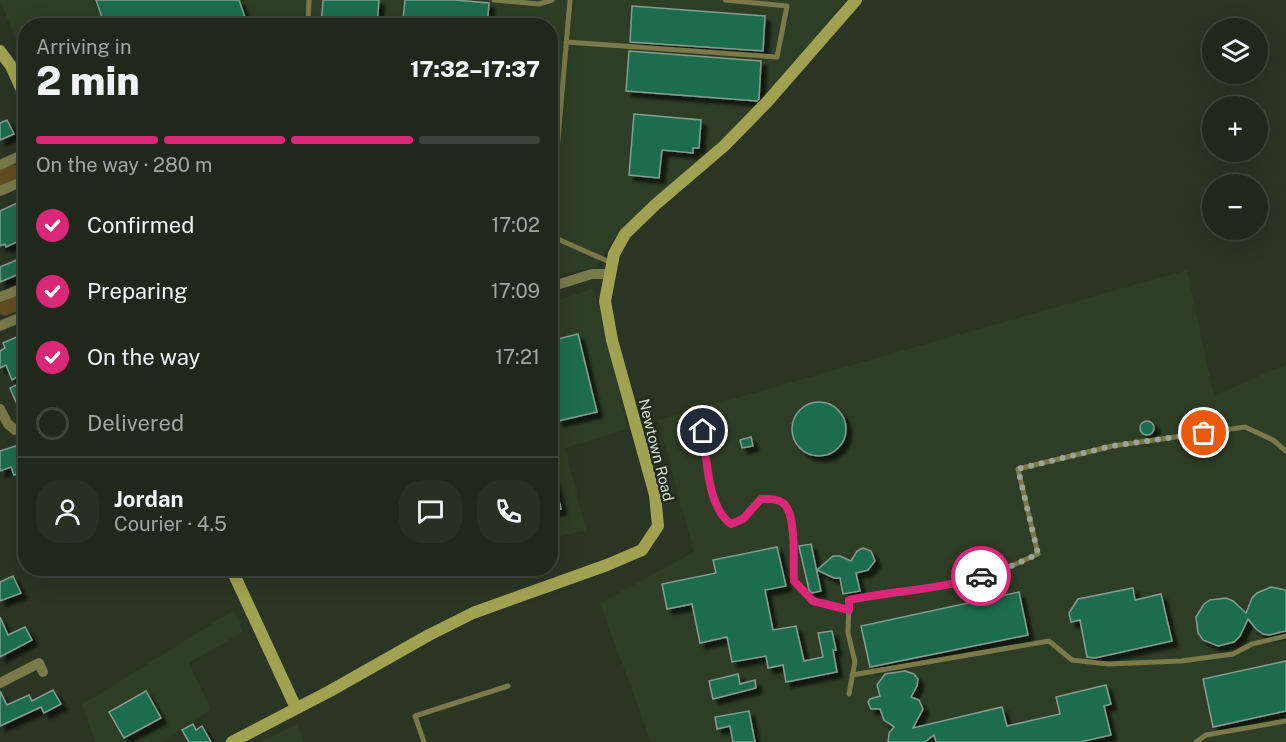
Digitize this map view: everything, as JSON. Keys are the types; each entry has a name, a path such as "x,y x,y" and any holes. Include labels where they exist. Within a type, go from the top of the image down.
{"street":[{"name":"Newtown Road","path":"232,742 473,613 607,566 642,550 658,526 655,495 612,340 605,301 614,254 626,234 655,205 724,146 766,102 856,0"},
{"path":"0,52 11,66 18,81"},
{"path":"0,165 18,157"},
{"path":"0,191 18,183"},
{"path":"558,285 611,269"},
{"path":"0,297 18,289"},
{"path":"0,326 18,318"},
{"path":"0,409 8,424 15,430 18,429"},
{"path":"235,576 296,708"},
{"path":"0,683 39,663 43,672"}],"lane":[{"path":"308,18 309,0"},
{"path":"494,0 539,4 552,0"},
{"path":"558,138 570,0"},
{"path":"566,42 777,57 787,6 725,0"},
{"path":"558,240 611,269"},
{"path":"849,694 855,662 848,633 849,600 882,593 953,585 1007,568 1038,554 1018,469 1112,446 1245,427 1273,440 1286,451"},
{"path":"703,431 713,498 722,518 731,524 743,519 761,499 774,498 785,504 792,518 794,581 813,601 849,610"},
{"path":"852,675 1048,641 1072,660 1108,664 1181,661 1233,654 1252,644 1286,636"},
{"path":"424,742 415,716 508,686"},
{"path":"1196,742 1206,735 1286,721"}],"shaded area":[{"path":"0,0 845,0 812,41 722,140 646,207 608,246 596,268 558,276 558,18 18,18 18,45"},
{"path":"16,165 18,176 0,186 0,170"},
{"path":"1187,270 1214,396 1286,364 1286,742 651,742 600,603 694,552 658,420"},
{"path":"594,288 628,429 565,448 586,530 558,537 558,300"},
{"path":"18,295 18,311 5,316 0,314 0,303"},
{"path":"234,610 243,632 189,663 211,709 163,742 95,742 82,705"},
{"path":"297,725 304,742 259,742"}],"building":[{"path":"96,0 239,0 245,18 102,18"},
{"path":"323,0 379,0 378,18 322,18"},
{"path":"405,0 489,3 488,18 403,18"},
{"path":"632,6 765,16 763,51 630,42"},
{"path":"629,51 761,61 759,99 757,101 626,91"},
{"path":"634,114 701,120 699,148 693,148 693,153 662,150 659,178 629,175"},
{"path":"7,120 14,134 0,140 0,123"},
{"path":"18,203 18,241 6,247 5,244 0,246 0,211"},
{"path":"18,259 18,274 0,282 0,267"},
{"path":"578,334 597,412 558,421 558,339"},
{"path":"18,336 18,377 12,380 6,365 0,368 0,351 5,348 3,343"},
{"path":"18,384 18,401 16,402 10,388"},
{"path":"814,402 824,402 834,406 842,414 846,429 842,444 834,452 824,456 814,456 804,452 796,444 792,434 792,424 796,414 804,406"},
{"path":"1147,421 1152,423 1154,428 1152,433 1147,435 1142,433 1140,428 1142,423"},
{"path":"751,437 753,446 742,448 740,440"},
{"path":"18,445 18,474 14,475 11,467 0,471 0,451"},
{"path":"811,544 821,591 812,593 809,590 799,546"},
{"path":"777,547 786,586 765,590 773,630 796,626 804,661 823,657 818,633 832,631 837,672 786,682 783,665 768,668 766,656 732,662 727,637 700,643 692,604 667,609 662,584 716,573 713,560"},
{"path":"863,548 871,551 875,561 868,570 856,573 860,591 843,594 840,578 834,578 817,570 833,556 840,556 851,561 857,551"},
{"path":"13,576 21,593 0,601 0,582"},
{"path":"1271,587 1286,590 1286,631 1263,634 1248,619 1240,636 1234,642 1218,646 1203,640 1198,633 1196,617 1204,604 1210,600 1226,598 1246,613 1252,598 1257,593"},
{"path":"1133,588 1135,600 1161,594 1172,641 1095,658 1087,657 1080,620 1071,622 1069,613 1078,599"},
{"path":"1019,592 1028,635 870,667 861,626"},
{"path":"0,617 8,635 25,627 32,640 0,657"},
{"path":"1286,661 1286,711 1213,727 1203,679"},
{"path":"905,671 914,674 918,679 911,697 919,700 923,709 913,728 1002,707 1007,726 1060,714 1056,697 1106,685 1111,704 1104,706 1111,735 1080,742 936,742 934,735 925,742 888,742 889,733 894,727 884,720 880,709 871,709 868,702 880,696 877,685 885,674"},
{"path":"738,674 740,684 755,680 756,688 713,699 709,681"},
{"path":"53,690 61,704 44,713 41,707 0,726 0,691 7,705 29,695 32,701"},
{"path":"146,691 161,718 124,738 109,712"},
{"path":"749,711 755,742 733,742 730,726 717,729 715,717"},
{"path":"193,724 196,730 202,726 211,742 189,742 182,730"}],"way so far":[{"path":"981,576 1007,568 1038,554 1018,469 1112,446 1204,433"}],"route":[{"path":"703,431 713,498 722,518 731,524 743,519 761,499 774,498 785,504 792,518 794,581 813,601 849,610 849,600 882,593 953,585 981,576"}]}
